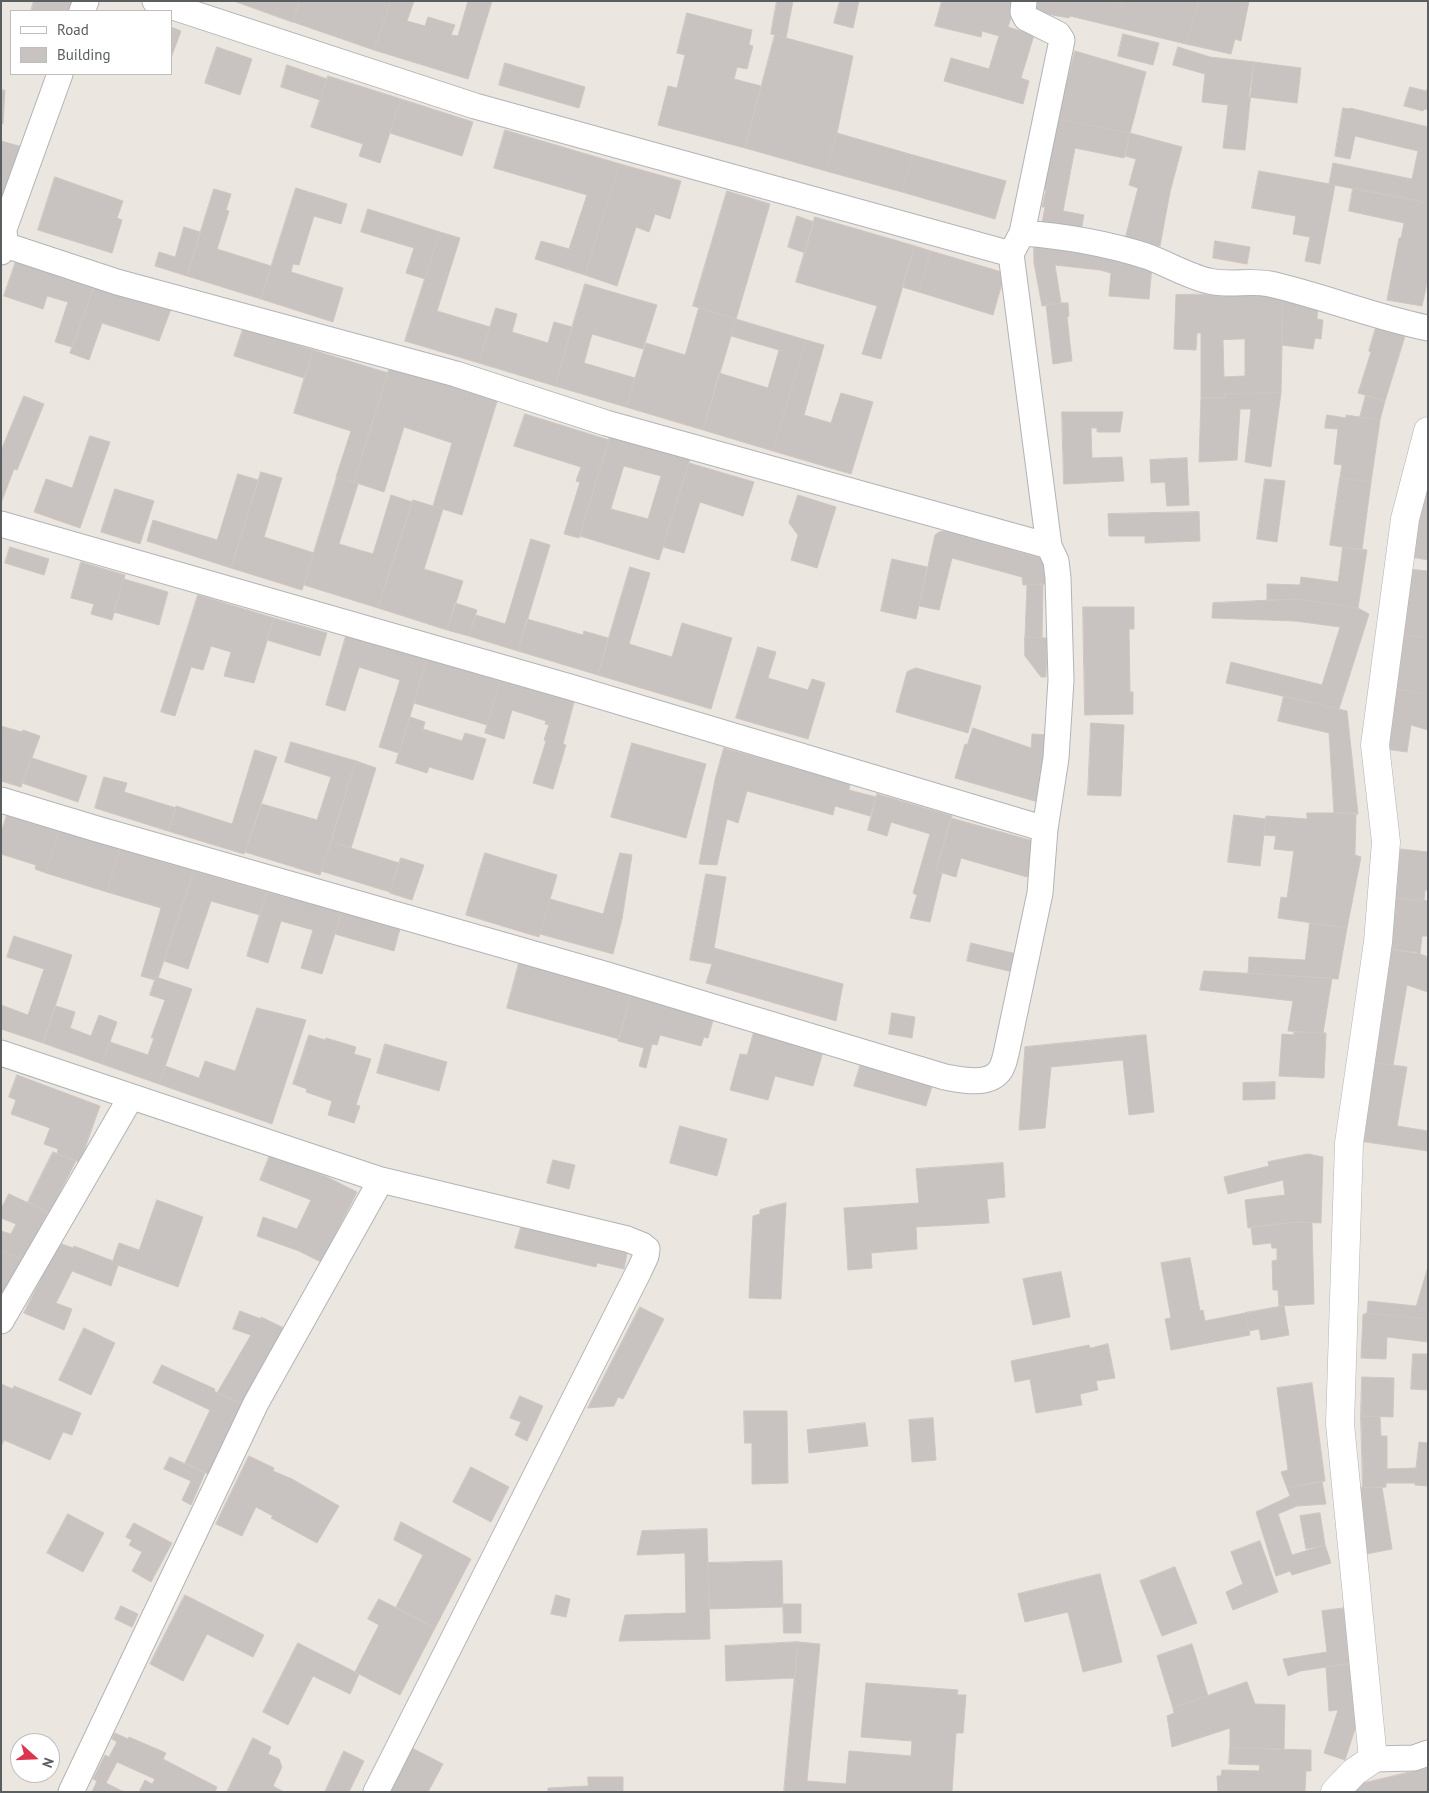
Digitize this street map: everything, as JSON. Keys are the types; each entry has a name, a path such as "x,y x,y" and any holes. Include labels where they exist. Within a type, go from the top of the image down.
{"street":[{"path":"155,1 475,106 1011,254"},
{"path":"1,800 604,974 945,1077 974,1082 991,1077 1000,1070 1006,1054 1040,894 1044,829 1056,758 1061,680 1056,560 1049,546 1011,254 1022,233 1062,40 1058,34 1026,18 1023,12 1024,1"},
{"path":"60,75 4,229 3,248 117,282 456,374 606,423 1049,546"},
{"path":"1022,233 1052,235 1098,243 1146,256 1210,281 1267,284 1299,291 1406,324 1428,328"},
{"path":"1373,1759 1340,1424 1349,1143 1378,942 1386,842 1375,745 1404,519 1428,431"},
{"path":"1,524 570,687 1044,829"},
{"path":"1,1053 381,1180 627,1239 642,1244 647,1249 639,1271 376,1792"},
{"path":"1,1321 130,1097"},
{"path":"70,1792 256,1403 381,1180"},
{"path":"1335,1792 1354,1772 1373,1759 1414,1758 1428,1753"}],"building":[{"path":"34,1 74,1 71,10 31,10"},
{"path":"234,1 300,1 293,22"},
{"path":"300,1 391,1 374,50 293,22"},
{"path":"391,1 414,1 407,21 425,26 428,17 455,25 451,35 458,36 468,1 492,1 468,79 374,50"},
{"path":"777,1 793,1 786,38 771,34"},
{"path":"840,1 859,1 853,28 834,23"},
{"path":"942,1 1016,1 1008,27 1034,35 1021,78 1029,81 1023,104 944,81 951,58 989,69 999,36 982,31 981,37 935,26"},
{"path":"1038,1 1114,1 1121,3 1122,1 1199,1 1186,44 1070,16 1069,18 1036,12"},
{"path":"1199,1 1249,1 1241,41 1235,39 1231,54 1186,44"},
{"path":"687,13 752,30 749,45 753,46 747,69 737,67 734,79 761,86 745,148 658,125 668,86 677,88 685,55 677,53"},
{"path":"172,27 181,31 172,55"},
{"path":"1123,34 1159,43 1153,65 1118,56"},
{"path":"775,35 853,56 837,133 826,171 745,148"},
{"path":"217,47 252,59 240,95 205,83"},
{"path":"1178,47 1210,57 1254,62 1245,150 1223,148 1228,105 1202,102 1205,74 1173,65"},
{"path":"1075,51 1146,72 1130,133 1057,119"},
{"path":"1254,62 1301,68 1297,103 1249,97"},
{"path":"505,63 585,87 579,108 499,85"},
{"path":"287,65 327,79 320,100 281,87"},
{"path":"328,76 401,99 380,163 359,156 363,144 311,127"},
{"path":"1410,87 1426,91 1428,88 1428,110 1424,109 1423,111 1404,106"},
{"path":"1,90 5,90 3,124 1,124"},
{"path":"401,99 473,122 462,156 390,133"},
{"path":"1343,108 1350,108 1428,127 1428,203 1329,184 1333,163 1412,179 1418,151 1355,136 1350,159 1335,156"},
{"path":"1057,119 1130,133 1124,158 1075,148 1063,211 1084,215 1081,231 1042,223 1045,207 1042,207 1046,190 1043,189"},
{"path":"505,130 620,164 585,275 535,259 541,241 569,249 587,195 494,168"},
{"path":"837,133 913,155 902,192 826,171"},
{"path":"1130,133 1182,147 1170,192 1160,246 1125,239 1138,188 1129,185 1136,159 1125,156"},
{"path":"1,141 26,148 1,211"},
{"path":"913,155 1006,181 995,219 902,192"},
{"path":"620,164 681,181 670,219 655,214 649,232 636,227 617,286 585,275"},
{"path":"1259,171 1335,185 1320,264 1305,261 1310,237 1293,234 1296,216 1252,208"},
{"path":"55,177 123,201 117,218 122,220 112,253 38,230"},
{"path":"296,188 347,204 341,224 314,216 299,265 293,264 291,272 343,288 333,322 261,299"},
{"path":"1353,188 1428,203 1428,279 1422,306 1387,300 1399,238 1401,238 1404,223 1349,211"},
{"path":"214,189 231,194 226,210 229,211 217,249 271,266 261,299 187,276"},
{"path":"727,191 770,204 736,319 693,306"},
{"path":"368,209 440,232 425,279 406,273 414,248 361,232"},
{"path":"797,216 814,222 805,253 788,247"},
{"path":"815,217 915,246 881,359 862,354 877,306 796,282"},
{"path":"184,227 200,232 187,276 155,266 159,252 175,257"},
{"path":"440,232 460,238 437,311 490,327 479,363 405,341"},
{"path":"1215,241 1250,247 1247,264 1213,258"},
{"path":"1034,243 1152,266 1149,299 1109,296 1111,273 1055,265 1061,303 1042,306 1034,263"},
{"path":"915,246 931,251 919,292 902,287"},
{"path":"931,251 1005,273 993,315 919,292"},
{"path":"16,261 95,285 72,347 55,342 68,302 47,296 43,309 4,296"},
{"path":"585,284 657,305 643,349 592,334 584,363 635,378 626,407 555,386"},
{"path":"95,285 171,309 159,341 102,323 89,360 70,353"},
{"path":"1283,293 1281,393 1225,394 1225,398 1201,398 1201,333 1197,333 1196,350 1174,349 1176,295","holes":["1245,339 1245,376 1224,377 1223,340"]},
{"path":"1283,299 1318,307 1317,319 1323,320 1321,339 1315,338 1313,349 1282,345"},
{"path":"1068,303 1069,316 1067,317 1072,361 1053,364 1046,305"},
{"path":"496,308 517,314 512,332 548,343 554,322 572,327 555,386 479,363"},
{"path":"699,308 736,319 703,430 626,407 646,343 685,355"},
{"path":"736,319 806,340 773,451 703,430 719,373 768,388 779,350 731,336"},
{"path":"1376,327 1405,336 1385,401 1358,393 1371,352 1369,351"},
{"path":"243,329 313,350 304,378 234,356"},
{"path":"806,340 824,345 804,415 831,423 841,393 873,402 851,474 773,451"},
{"path":"313,350 388,373 354,482 336,477 351,431 294,413"},
{"path":"391,363 499,395 462,515 433,506 452,443 404,427 384,492 354,482"},
{"path":"1281,393 1271,467 1245,462 1251,409 1240,409 1237,460 1199,462 1201,398 1225,398 1225,394"},
{"path":"1366,395 1385,401 1380,420 1360,417"},
{"path":"24,396 44,404 17,470 14,469 1,503 1,451"},
{"path":"1062,412 1123,412 1120,432 1097,432 1097,428 1091,428 1092,458 1122,457 1124,481 1064,484"},
{"path":"525,414 609,440 579,538 564,534 580,482 576,481 581,467 514,446"},
{"path":"1327,415 1346,418 1346,415 1380,420 1371,482 1340,478 1342,465 1334,464 1338,429 1325,428"},
{"path":"90,436 110,442 80,528 34,512 46,479 72,488"},
{"path":"610,436 690,459 659,560 580,536","holes":["624,466 661,476 648,519 611,509"]},
{"path":"1187,458 1189,505 1167,506 1165,482 1151,483 1150,460"},
{"path":"689,463 754,482 743,516 700,502 684,553 663,547"},
{"path":"261,472 282,478 264,537 314,553 302,590 231,568"},
{"path":"238,474 258,480 231,568 147,541 153,520 217,540"},
{"path":"337,477 358,484 339,544 373,554 391,495 412,502 378,608 304,585"},
{"path":"1340,478 1371,482 1362,550 1330,545"},
{"path":"1265,479 1285,481 1277,542 1257,539"},
{"path":"115,489 154,501 140,544 101,532"},
{"path":"1423,490 1428,491 1428,560 1411,557"},
{"path":"798,495 836,507 817,568 791,560 798,535 789,523"},
{"path":"413,500 443,509 424,569 463,581 447,630 378,608"},
{"path":"1199,512 1200,541 1145,543 1145,536 1109,536 1108,514"},
{"path":"945,531 1047,560 1048,584 1023,585 1022,577 952,558 939,610 919,606 935,535"},
{"path":"531,539 550,545 518,651 469,636 476,615 505,624"},
{"path":"10,547 49,559 44,575 5,563"},
{"path":"1343,547 1367,550 1358,608 1298,599 1267,600 1267,584 1300,585 1301,577 1338,582"},
{"path":"892,559 927,567 916,619 881,611"},
{"path":"81,562 125,575 112,620 91,614 94,604 71,598"},
{"path":"630,567 650,573 629,644 672,657 682,623 732,638 711,709 598,675"},
{"path":"1408,569 1428,571 1428,638 1400,634"},
{"path":"124,579 168,592 159,625 114,612"},
{"path":"1043,584 1042,638 1025,637 1027,585"},
{"path":"198,595 274,618 254,683 224,676 231,652 211,646 203,670 191,667 175,716 161,712"},
{"path":"1298,599 1358,608 1369,614 1339,709 1226,683 1231,662 1322,685 1340,627 1295,621 1212,618 1213,603"},
{"path":"455,603 477,610 469,636 447,630"},
{"path":"1083,607 1134,607 1134,629 1129,629 1130,692 1133,692 1133,714 1085,715"},
{"path":"274,618 327,633 320,656 267,640"},
{"path":"527,619 583,635 584,631 608,638 598,675 518,651"},
{"path":"1400,634 1428,638 1428,695 1393,688"},
{"path":"346,636 427,659 399,753 379,747 400,680 359,667 345,711 326,705"},
{"path":"1025,637 1047,638 1046,677 1041,677 1025,656"},
{"path":"758,647 776,652 768,678 808,690 812,679 825,683 808,739 736,718"},
{"path":"427,659 500,681 487,725 414,703"},
{"path":"916,668 981,686 968,733 896,712 907,672"},
{"path":"500,681 574,702 563,744 566,745 553,789 533,783 546,741 544,740 549,725 545,724 546,721 512,710 504,739 485,733"},
{"path":"1393,688 1428,695 1428,730 1411,725 1407,752 1385,749"},
{"path":"1284,696 1347,711 1358,814 1334,813 1329,733 1278,721"},
{"path":"410,717 425,722 423,729 462,741 465,733 486,739 473,780 429,767 427,773 396,763"},
{"path":"1091,723 1124,725 1121,796 1088,795"},
{"path":"1,726 22,732 23,730 40,736 21,787 1,781"},
{"path":"973,728 1031,748 1032,734 1050,735 1038,802 955,778 965,744 967,745"},
{"path":"291,742 356,761 320,875 245,852 262,804 317,820 331,777 285,762"},
{"path":"632,743 706,764 686,838 611,817"},
{"path":"724,748 850,784 849,790 876,797 870,816 835,806 833,815 747,791 738,823 727,819 717,865 699,864 715,780"},
{"path":"255,750 277,757 244,854 168,831 176,806 232,824"},
{"path":"32,758 87,776 78,802 22,783"},
{"path":"356,761 376,768 351,848 331,842"},
{"path":"104,777 127,783 124,792 176,808 168,831 95,808"},
{"path":"877,794 952,816 936,871 942,873 930,922 910,918 917,895 913,893 930,834 891,822 887,836 868,830"},
{"path":"1307,813 1356,813 1355,855 1361,857 1347,928 1278,918 1281,897 1287,898 1294,851 1274,849 1276,836 1264,835 1266,816 1307,819"},
{"path":"7,815 59,831 46,873 35,869 36,865 1,854 1,833"},
{"path":"1234,815 1266,819 1260,866 1228,862"},
{"path":"951,818 1037,842 1027,877 961,858 956,877 936,871"},
{"path":"59,831 120,849 107,892 46,873"},
{"path":"331,842 399,863 390,892 321,871"},
{"path":"120,849 194,871 158,978 156,977 155,980 141,976 161,908 107,892"},
{"path":"1400,849 1428,852 1428,890 1425,890 1424,901 1394,898"},
{"path":"485,853 557,875 539,937 466,915"},
{"path":"620,853 632,855 622,919 613,954 540,934 550,899 603,914"},
{"path":"401,858 424,865 412,900 390,893"},
{"path":"194,871 267,892 260,915 211,901 188,969 164,961"},
{"path":"706,874 726,877 714,948 843,984 836,1021 706,983 712,964 690,960"},
{"path":"267,892 342,912 322,974 301,968 313,930 281,921 268,963 247,956"},
{"path":"1395,898 1428,901 1428,936 1422,936 1420,954 1389,949"},
{"path":"342,912 400,929 394,951 335,934"},
{"path":"1310,923 1347,928 1338,979 1248,973 1249,957 1305,960"},
{"path":"14,936 72,955 43,1043 1,1029 1,1005 28,1015 44,969 7,957"},
{"path":"971,943 1021,955 1017,973 967,961"},
{"path":"1389,949 1415,952 1428,957 1428,992 1407,985 1393,1065 1372,1062"},
{"path":"519,963 631,995 619,1039 507,1008"},
{"path":"1204,971 1332,978 1323,1033 1288,1031 1293,1001 1200,990"},
{"path":"156,977 192,989 159,1084 102,1064 110,1042 148,1055 154,1038 151,1038 165,1000 150,995"},
{"path":"631,995 714,1017 708,1038 704,1037 701,1046 660,1035 657,1045 652,1044 646,1068 639,1066 644,1048 618,1041"},
{"path":"56,1006 75,1012 70,1028 91,1036 99,1015 117,1022 102,1064 43,1043"},
{"path":"257,1008 306,1020 272,1124 159,1084 165,1066 199,1078 205,1061 235,1071"},
{"path":"892,1013 915,1017 912,1038 889,1034"},
{"path":"754,1032 823,1052 813,1086 775,1076 768,1100 730,1090 740,1054 747,1055"},
{"path":"1294,1032 1326,1033 1324,1078 1279,1076 1282,1034 1294,1035"},
{"path":"309,1035 356,1047 354,1054 371,1059 356,1105 360,1106 354,1123 328,1115 332,1101 306,1092 307,1089 293,1084"},
{"path":"1146,1035 1154,1112 1129,1115 1123,1060 1051,1067 1045,1128 1019,1130 1025,1047"},
{"path":"385,1044 447,1062 439,1091 377,1073"},
{"path":"862,1060 934,1080 926,1106 854,1086"},
{"path":"1372,1062 1407,1067 1397,1126 1428,1131 1428,1151 1359,1141"},
{"path":"17,1075 100,1106 80,1162 57,1154 58,1149 44,1144 50,1128 11,1114 16,1100 9,1097"},
{"path":"1275,1082 1275,1099 1243,1100 1243,1083"},
{"path":"680,1126 727,1139 717,1176 670,1163"},
{"path":"53,1152 76,1161 49,1213 28,1202"},
{"path":"1308,1154 1323,1157 1321,1223 1296,1222 1248,1228 1245,1200 1285,1195 1283,1180 1228,1194 1224,1177 1269,1166 1268,1162"},
{"path":"270,1155 327,1177 357,1192 321,1262 299,1251 257,1236 263,1217 297,1229 311,1200 260,1180"},
{"path":"553,1160 575,1165 569,1189 547,1183"},
{"path":"1003,1163 1005,1197 987,1199 989,1223 916,1227 917,1249 871,1253 872,1268 848,1270 844,1208 919,1203 916,1169"},
{"path":"9,1194 48,1212 23,1259 1,1251 1,1231 11,1234 16,1224 1,1218 1,1209"},
{"path":"157,1200 203,1217 178,1287 112,1263 119,1243 139,1250"},
{"path":"786,1203 781,1299 749,1298 753,1216 760,1214 760,1210"},
{"path":"1296,1222 1312,1223 1314,1304 1279,1306 1278,1290 1273,1290 1272,1261 1277,1260 1277,1248 1272,1248 1271,1243 1253,1245 1251,1227"},
{"path":"522,1224 602,1243 601,1247 627,1253 624,1269 597,1263 596,1267 515,1248"},
{"path":"59,1243 73,1248 74,1246 113,1261 112,1263 118,1265 111,1286 72,1271 56,1303 72,1309 64,1330 24,1313"},
{"path":"1,1251 23,1259 1,1303"},
{"path":"1190,1258 1200,1311 1203,1310 1205,1321 1245,1313 1250,1335 1171,1350 1165,1319 1171,1318 1161,1263"},
{"path":"1428,1267 1428,1319 1367,1313 1368,1301 1416,1306"},
{"path":"1061,1272 1070,1317 1033,1325 1023,1279"},
{"path":"1284,1306 1289,1335 1261,1340 1259,1329 1249,1331 1245,1313"},
{"path":"640,1307 664,1319 623,1399 618,1397 614,1406 588,1408"},
{"path":"240,1311 261,1319 261,1317 284,1328 241,1404 217,1393 251,1335 233,1329"},
{"path":"1367,1313 1428,1319 1428,1342 1387,1337 1386,1359 1361,1358 1363,1315"},
{"path":"84,1328 115,1343 91,1395 59,1380"},
{"path":"1108,1344 1115,1378 1096,1381 1098,1390 1080,1394 1082,1405 1036,1413 1030,1379 1015,1382 1011,1361 1089,1345 1090,1348"},
{"path":"1413,1354 1428,1354 1428,1390 1411,1389"},
{"path":"162,1365 215,1389 214,1391 241,1404 208,1474 185,1463 210,1410 153,1383"},
{"path":"1362,1377 1394,1378 1393,1417 1361,1416"},
{"path":"1312,1383 1325,1481 1287,1488 1281,1472 1288,1470 1277,1388"},
{"path":"1,1384 13,1389 14,1386 81,1413 72,1435 63,1432 50,1460 4,1440 1,1447"},
{"path":"520,1396 543,1406 527,1441 515,1435 521,1422 510,1418"},
{"path":"744,1411 787,1411 788,1483 752,1484 752,1443 745,1443"},
{"path":"1361,1416 1380,1416 1381,1436 1387,1436 1387,1469 1416,1468 1419,1442 1428,1443 1428,1486 1415,1485 1415,1483 1386,1483 1386,1487 1363,1488"},
{"path":"933,1418 936,1460 912,1462 909,1420"},
{"path":"865,1423 868,1446 809,1453 807,1430"},
{"path":"249,1456 274,1468 273,1471 292,1479 339,1506 317,1543 271,1518 273,1516 256,1507 242,1536 216,1524"},
{"path":"170,1457 205,1473 191,1505 182,1500 191,1481 164,1469"},
{"path":"471,1467 509,1487 491,1522 453,1502"},
{"path":"1322,1481 1326,1504 1297,1506 1278,1514 1292,1555 1325,1545 1331,1563 1292,1575 1290,1571 1276,1576 1256,1512 1290,1496 1287,1488"},
{"path":"1382,1487 1392,1549 1366,1554 1353,1488"},
{"path":"1320,1513 1325,1545 1306,1549 1300,1516"},
{"path":"68,1514 104,1533 83,1572 47,1553"},
{"path":"401,1522 471,1559 435,1628 396,1607 423,1555 394,1540"},
{"path":"134,1523 172,1543 151,1582 132,1571 142,1552 129,1545 132,1540 126,1537"},
{"path":"707,1529 710,1639 619,1641 625,1615 686,1613 685,1553 637,1555 642,1531"},
{"path":"1260,1541 1278,1592 1233,1610 1226,1592 1243,1584 1231,1552"},
{"path":"782,1561 783,1607 709,1609 708,1563"},
{"path":"1175,1567 1197,1623 1162,1636 1140,1581"},
{"path":"1100,1574 1122,1662 1083,1672 1068,1612 1025,1622 1018,1594"},
{"path":"185,1595 264,1635 253,1657 207,1634 183,1681 150,1664"},
{"path":"556,1595 570,1599 566,1617 551,1614"},
{"path":"379,1599 435,1628 400,1695 355,1672 379,1625 368,1619"},
{"path":"783,1604 801,1604 801,1633 784,1633"},
{"path":"121,1606 138,1614 132,1627 115,1619"},
{"path":"1354,1607 1361,1662 1300,1671 1288,1676 1283,1659 1327,1652 1322,1611"},
{"path":"798,1642 820,1644 807,1781 846,1784 849,1751 911,1756 912,1741 861,1737 866,1683 958,1690 957,1695 966,1695 963,1733 956,1733 952,1792 784,1792"},
{"path":"798,1642 795,1678 726,1681 725,1646"},
{"path":"298,1643 359,1674 350,1694 313,1676 288,1725 263,1712"},
{"path":"1192,1644 1208,1696 1173,1708 1157,1656"},
{"path":"1359,1662 1362,1708 1345,1760 1324,1753 1338,1710 1329,1711 1326,1667"},
{"path":"1247,1682 1255,1704 1285,1705 1284,1749 1230,1748 1230,1728 1172,1747 1167,1716 1174,1713 1173,1708"},
{"path":"115,1733 166,1753 163,1759 217,1787 215,1792 139,1792 145,1780 152,1784 155,1779 117,1762 106,1783 124,1792 92,1792 97,1781 93,1779 105,1755 109,1757 117,1742 112,1739"},
{"path":"253,1738 271,1747 268,1754 279,1759 282,1767 273,1786 284,1792 227,1792"},
{"path":"410,1747 443,1764 428,1792 386,1792"},
{"path":"1230,1748 1311,1750 1311,1771 1306,1771 1305,1792 1218,1792 1217,1776 1221,1776 1222,1770 1259,1771 1260,1765 1229,1764"},
{"path":"344,1751 364,1761 349,1792 325,1792"},
{"path":"1428,1768 1428,1792 1342,1792 1343,1788"},
{"path":"588,1777 623,1777 623,1792 548,1792 548,1788 588,1786"}]}
